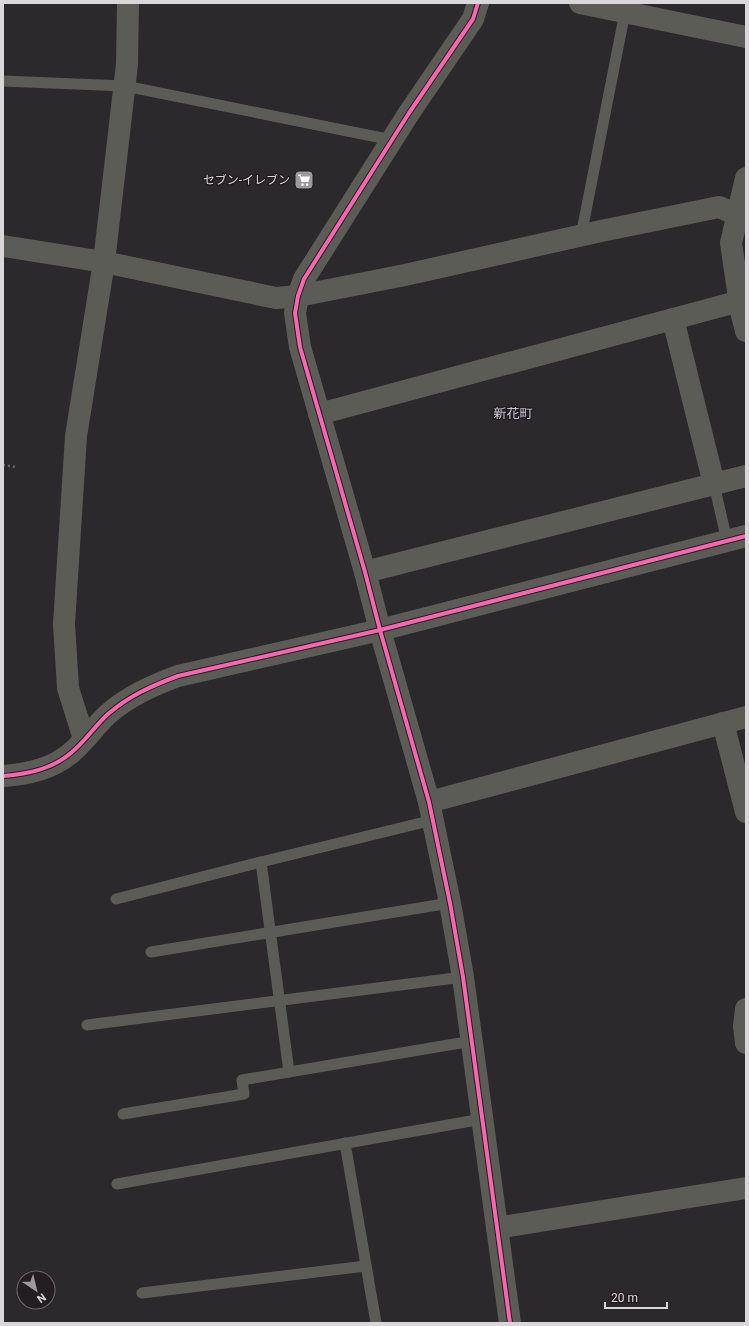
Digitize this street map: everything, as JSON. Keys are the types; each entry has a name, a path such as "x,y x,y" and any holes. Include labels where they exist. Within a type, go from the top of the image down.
{"street":[{"path":"84,739 68,688 64,624 76,436 104,262 125,86 127,64 128,3"},
{"path":"478,3 473,19 392,140 304,279 298,296 295,314 300,347 366,572 380,630 431,811 450,903 463,977 510,1323"},
{"path":"580,3 626,8 746,37"},
{"path":"319,414 673,319 743,313 731,243 746,178"},
{"path":"3,246 104,262 276,298 298,296 405,275 719,207 738,214"},
{"path":"673,319 714,484"},
{"path":"366,572 746,476"},
{"path":"3,776 45,769 58,762 71,753 108,714 126,701 152,686 178,676 380,630 737,539"},
{"path":"431,811 746,717"},
{"path":"723,723 746,812"},
{"path":"497,1228 746,1188"}],"lane":[{"path":"581,236 626,8"},
{"path":"3,81 125,86 392,140"},
{"path":"714,484 737,539"},
{"path":"116,899 261,862 431,811"},
{"path":"261,862 289,1072"},
{"path":"151,952 450,903"},
{"path":"87,1025 463,977"},
{"path":"123,1114 244,1094 242,1080 472,1041"},
{"path":"117,1184 482,1119"},
{"path":"345,1143 376,1323"},
{"path":"142,1293 366,1266"}],"path":[{"path":"3,464 17,468"}],"cycle path":[{"path":"478,3 473,19 409,113 304,279 298,296 295,313 300,347 429,802 450,903 463,977 510,1323"},
{"path":"3,776 40,770 57,763 77,748 108,714 124,702 141,692 178,676 380,630 746,536"}],"place":[{"name":"セブン-イレブン","path":"304,180"}],"district":[{"name":"新花町","path":"513,413"}]}
